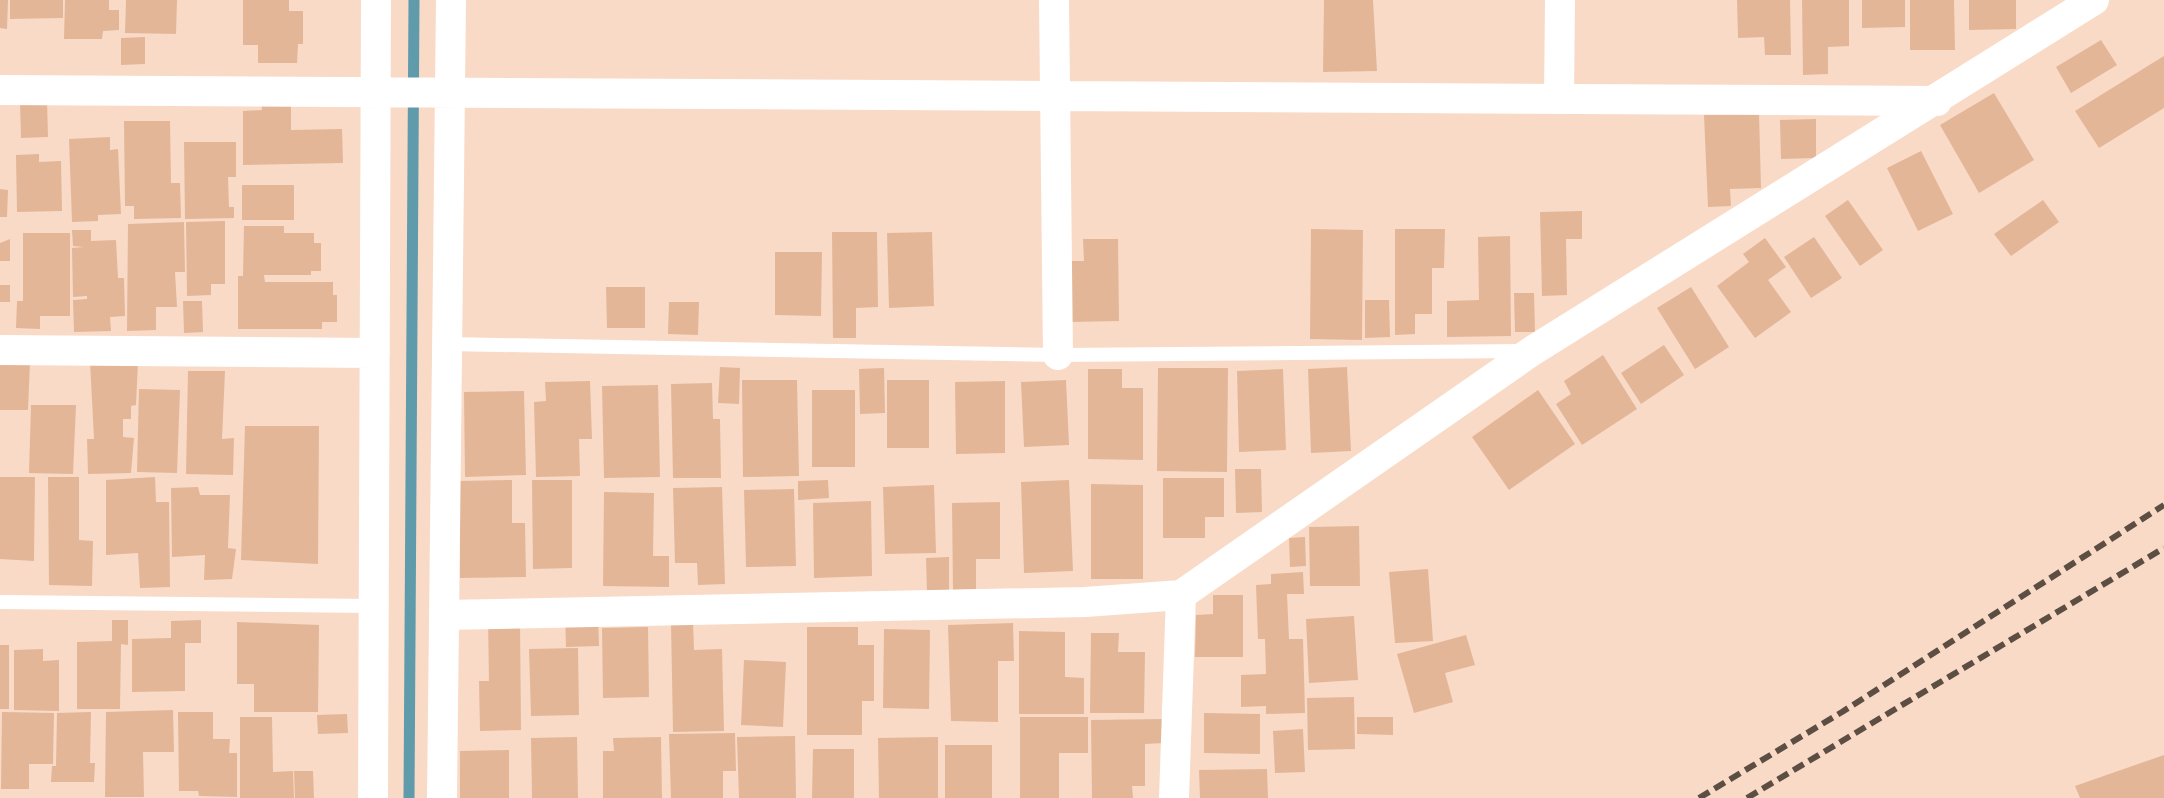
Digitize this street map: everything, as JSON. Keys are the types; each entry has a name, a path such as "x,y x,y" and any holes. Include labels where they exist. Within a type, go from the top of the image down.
{"street":[{"path":"373,798 376,0"},
{"path":"442,798 451,0"},
{"path":"1054,0 1058,355"},
{"path":"1559,98 1560,0"},
{"path":"444,615 1085,602 1181,595 1532,351 1937,101 2094,0"},
{"path":"0,90 1937,101"},
{"path":"0,350 375,353"},
{"path":"1174,798 1181,595"}],"lane":[{"path":"447,344 1058,355 1532,351"},
{"path":"0,602 374,606"}],"building":[{"path":"0,0 8,0 7,29 0,28"},
{"path":"10,0 63,0 63,18 10,19"},
{"path":"65,0 109,0 109,10 119,10 119,30 103,31 102,39 64,39"},
{"path":"126,0 177,0 176,34 125,33"},
{"path":"243,0 289,0 289,11 303,11 303,44 298,44 297,63 258,63 258,45 243,45"},
{"path":"1324,0 1373,0 1377,71 1323,72"},
{"path":"1737,0 1790,0 1791,55 1765,55 1764,37 1738,38"},
{"path":"1802,0 1849,0 1849,46 1828,47 1828,74 1803,75"},
{"path":"1862,0 1905,0 1905,27 1862,28"},
{"path":"1910,0 1954,0 1955,50 1910,50"},
{"path":"1969,0 2016,0 2016,29 1969,30"},
{"path":"145,37 145,64 121,65 121,38"},
{"path":"2101,40 2117,65 2071,93 2056,67"},
{"path":"2164,56 2164,108 2099,148 2075,111"},
{"path":"1994,93 2034,160 1979,193 1940,125"},
{"path":"261,94 291,94 291,130 342,129 343,163 243,165 243,111 262,110"},
{"path":"47,101 48,137 21,138 20,102"},
{"path":"1759,114 1761,188 1730,189 1731,206 1708,207 1704,115"},
{"path":"1816,119 1816,158 1781,159 1780,120"},
{"path":"124,121 170,121 171,183 180,183 181,218 134,219 134,206 125,206"},
{"path":"110,137 110,150 118,149 121,214 98,215 98,221 72,222 69,139"},
{"path":"184,142 236,142 236,177 228,177 229,207 234,207 234,218 185,219"},
{"path":"1921,151 1953,214 1918,231 1887,168"},
{"path":"39,154 39,162 61,161 62,211 17,212 16,155"},
{"path":"242,185 294,185 294,220 242,220"},
{"path":"0,189 8,190 7,217 0,217"},
{"path":"1848,200 1883,250 1860,266 1825,216"},
{"path":"2043,200 2059,222 2011,256 1994,234"},
{"path":"1582,211 1582,239 1566,239 1567,295 1542,296 1540,212"},
{"path":"225,221 225,284 211,284 211,295 187,296 186,222"},
{"path":"184,222 185,272 175,272 177,307 156,307 156,330 127,331 128,224"},
{"path":"244,226 284,226 284,233 314,233 314,243 321,243 321,271 311,271 311,275 264,275 265,282 333,282 333,295 337,295 337,322 322,322 322,329 238,329 238,276 243,276"},
{"path":"1311,229 1363,230 1362,340 1310,339"},
{"path":"1395,229 1445,229 1444,268 1432,268 1432,314 1415,314 1415,334 1395,335"},
{"path":"72,230 91,230 91,241 116,240 118,278 124,278 125,316 110,317 111,331 74,332 73,300 87,299 87,296 73,297 72,248 84,247 73,246"},
{"path":"832,232 877,232 878,307 856,308 856,338 833,338"},
{"path":"932,232 934,306 889,308 887,233"},
{"path":"23,233 70,233 70,316 40,316 40,329 16,328 17,301 23,301"},
{"path":"1510,236 1511,336 1447,337 1447,301 1479,300 1478,237"},
{"path":"1814,237 1842,278 1811,298 1784,257"},
{"path":"1765,238 1786,267 1768,280 1791,312 1755,338 1717,286 1749,262 1743,254"},
{"path":"10,239 10,261 0,261 0,243"},
{"path":"1083,239 1118,239 1119,321 1070,322 1069,261 1084,261"},
{"path":"775,252 822,252 821,316 775,315"},
{"path":"0,285 10,285 10,302 0,302"},
{"path":"606,287 645,287 645,328 607,328"},
{"path":"1691,287 1729,347 1695,369 1657,308"},
{"path":"1514,293 1534,293 1535,332 1515,332"},
{"path":"1365,300 1389,300 1390,337 1365,338"},
{"path":"183,301 202,301 203,332 184,333"},
{"path":"669,302 699,302 698,335 668,334"},
{"path":"1664,345 1684,375 1641,404 1621,373"},
{"path":"1603,355 1637,409 1582,445 1556,404 1571,394 1564,381"},
{"path":"0,361 30,362 28,410 0,410"},
{"path":"90,362 138,362 136,405 131,406 131,419 123,419 123,437 134,438 131,473 88,474 87,439 94,439"},
{"path":"720,367 740,368 739,404 718,403"},
{"path":"1347,367 1351,451 1311,453 1308,369"},
{"path":"884,368 885,413 860,414 859,369"},
{"path":"1158,368 1228,368 1227,472 1157,471"},
{"path":"1088,369 1122,369 1122,388 1143,388 1143,460 1088,459"},
{"path":"1283,369 1286,450 1239,452 1237,371"},
{"path":"188,371 225,371 222,439 234,438 233,475 186,474"},
{"path":"742,380 797,380 799,476 743,477"},
{"path":"887,380 929,380 929,448 887,448"},
{"path":"1066,380 1069,445 1024,447 1021,382"},
{"path":"590,381 592,439 579,439 580,476 536,477 534,402 546,401 545,382"},
{"path":"1005,381 1005,453 956,454 955,382"},
{"path":"712,383 713,419 720,419 721,478 673,478 671,384"},
{"path":"658,385 660,477 604,478 602,386"},
{"path":"139,389 180,390 177,473 137,472"},
{"path":"812,390 855,390 855,467 812,467"},
{"path":"1538,390 1575,444 1509,490 1472,437"},
{"path":"524,391 526,475 465,477 464,392"},
{"path":"31,405 76,405 73,474 29,473"},
{"path":"245,426 319,426 318,564 241,560"},
{"path":"1235,469 1261,469 1262,512 1236,513"},
{"path":"0,477 35,477 34,561 0,559"},
{"path":"48,477 79,477 79,540 93,541 92,586 49,585"},
{"path":"155,477 156,502 169,502 170,587 140,588 138,553 106,555 106,480"},
{"path":"1163,478 1224,478 1224,517 1205,517 1205,538 1163,538"},
{"path":"512,480 512,523 525,523 526,577 460,578 459,481"},
{"path":"532,480 572,480 572,568 533,569"},
{"path":"828,480 829,498 798,500 798,481"},
{"path":"1069,480 1073,571 1024,573 1021,482"},
{"path":"1091,484 1143,485 1143,579 1091,579"},
{"path":"934,485 936,553 885,554 883,487"},
{"path":"198,487 200,495 230,495 228,548 236,549 232,579 204,580 205,555 172,557 171,488"},
{"path":"722,487 725,584 698,585 697,563 675,563 673,488"},
{"path":"794,489 796,566 746,567 744,490"},
{"path":"604,492 654,493 653,556 669,556 669,587 603,586"},
{"path":"871,501 872,576 814,578 813,503"},
{"path":"1000,502 1000,559 976,559 976,589 953,590 952,503"},
{"path":"1359,526 1360,586 1310,586 1309,527"},
{"path":"1305,537 1306,566 1290,567 1289,538"},
{"path":"949,557 949,593 927,593 926,558"},
{"path":"1428,569 1433,641 1395,643 1389,572"},
{"path":"1303,572 1304,594 1287,594 1289,639 1303,639 1305,713 1266,714 1266,706 1241,707 1241,675 1266,674 1265,639 1258,639 1256,585 1271,584 1271,574"},
{"path":"1213,595 1243,595 1243,657 1195,657 1196,615 1213,614"},
{"path":"598,613 599,646 566,647 565,614"},
{"path":"1354,616 1358,680 1309,683 1306,619"},
{"path":"488,619 520,619 521,730 480,731 479,681 489,681"},
{"path":"112,620 128,620 128,645 121,644 120,709 77,709 77,642 112,641"},
{"path":"201,620 201,643 185,643 185,691 132,692 132,639 171,638 171,621"},
{"path":"693,621 694,650 722,649 724,731 673,732 671,622"},
{"path":"237,622 319,625 318,712 254,712 254,684 237,684"},
{"path":"1013,623 1014,661 998,661 998,722 951,721 948,625"},
{"path":"648,627 649,697 603,698 602,628"},
{"path":"807,627 858,627 858,645 874,645 874,701 862,701 862,735 807,735"},
{"path":"884,629 930,630 929,709 883,708"},
{"path":"1019,631 1065,632 1065,677 1084,678 1084,714 1019,714"},
{"path":"1091,633 1119,633 1118,652 1145,652 1144,713 1090,713"},
{"path":"1466,635 1475,665 1445,673 1453,702 1414,713 1397,654"},
{"path":"0,645 9,645 9,709 0,709"},
{"path":"578,648 579,715 531,716 529,649"},
{"path":"43,649 43,661 59,660 59,711 14,710 14,650"},
{"path":"744,660 786,662 783,727 741,725"},
{"path":"1354,697 1355,749 1308,750 1307,698"},
{"path":"173,710 174,752 143,752 144,797 105,797 106,712"},
{"path":"2,712 54,713 53,764 29,764 29,789 1,789"},
{"path":"91,712 90,763 95,763 94,782 51,782 52,766 56,766 57,713"},
{"path":"178,712 213,712 213,739 230,739 229,753 237,753 237,797 199,796 198,791 179,791"},
{"path":"1204,713 1260,714 1260,754 1204,753"},
{"path":"347,714 348,733 318,734 317,715"},
{"path":"240,717 272,717 273,772 293,771 294,798 240,798"},
{"path":"1020,717 1088,717 1088,753 1059,753 1059,798 1020,798"},
{"path":"1357,717 1393,717 1393,735 1357,734"},
{"path":"1164,719 1164,743 1145,744 1145,786 1132,786 1133,798 1092,798 1091,720"},
{"path":"1303,729 1305,772 1275,773 1273,731"},
{"path":"735,733 736,771 723,771 723,798 671,798 669,734"},
{"path":"795,736 796,798 739,798 737,737"},
{"path":"577,737 578,798 532,798 531,738"},
{"path":"661,737 662,798 603,798 603,751 614,751 613,738"},
{"path":"938,737 938,798 879,798 878,738"},
{"path":"945,745 992,745 992,798 945,798"},
{"path":"813,749 854,749 854,798 812,798"},
{"path":"509,750 509,798 460,798 460,751"},
{"path":"2164,755 2164,798 2080,798 2075,786"},
{"path":"1267,769 1268,798 1200,798 1199,770"},
{"path":"294,771 313,771 314,798 295,798"}],"waterway":[{"path":"409,798 414,0"}],"railway":[{"path":"1699,798 1842,712 2164,505"},
{"path":"1747,798 2164,548"}]}
